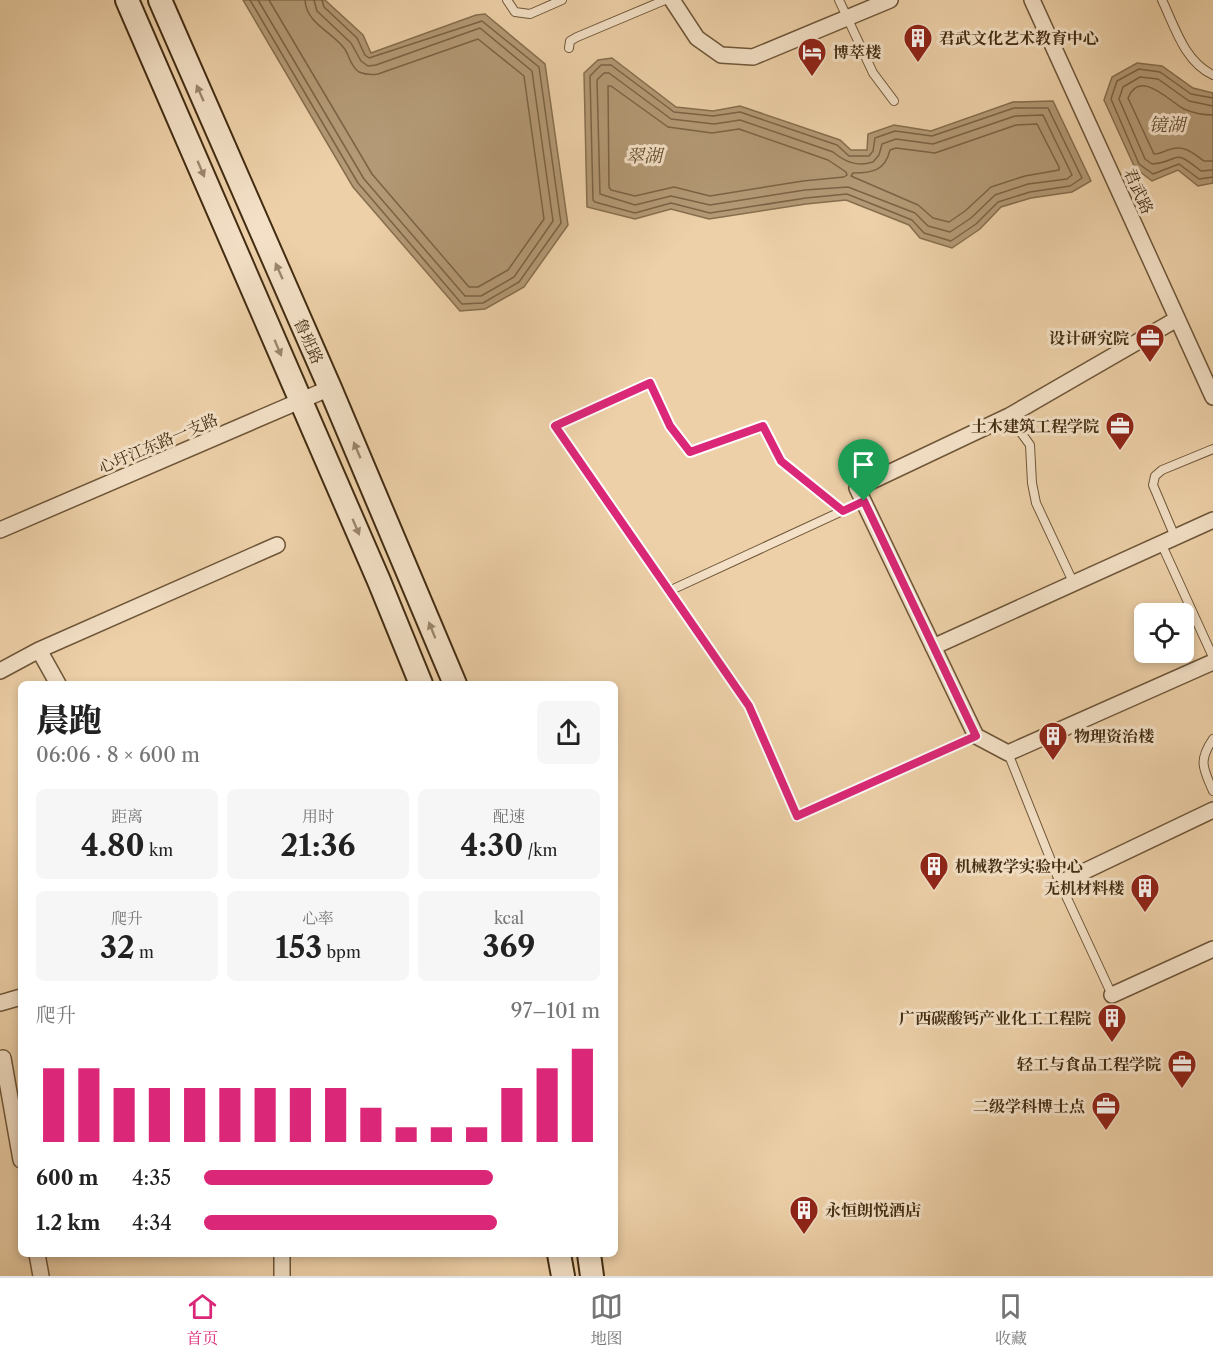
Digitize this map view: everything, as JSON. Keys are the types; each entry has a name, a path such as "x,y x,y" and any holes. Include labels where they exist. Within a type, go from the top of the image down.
{"main road":[{"name":"鲁班路","path":"128,0 379,581 420,681"},
{"name":"鲁班路","path":"160,0 330,388 453,681"},
{"path":"559,1257 562,1276"},
{"path":"590,1257 592,1276"}],"street":[{"path":"672,0 697,38 721,55 753,57 890,0"},
{"name":"君武路","path":"1032,0 1213,397"},
{"path":"1177,319 1009,416 856,488 976,736 1008,753 1213,662"},
{"name":"心圩江东路一支路","path":"0,530 330,388"},
{"path":"933,647 1213,520"},
{"path":"0,671 39,650 277,545"},
{"path":"39,650 56,681"},
{"path":"1060,883 1213,810"},
{"path":"1112,995 1213,949"},
{"path":"0,1003 18,998"},
{"path":"3,1058 18,1143"},
{"path":"38,1257 41,1276"},
{"path":"282,1257 282,1276"}],"lane":[{"path":"507,0 515,12 530,14 562,0"},
{"path":"568,48 570,41 577,37 665,0"},
{"path":"839,0 873,73 894,101"},
{"path":"1162,0 1190,57 1197,65 1213,75"},
{"path":"843,511 781,461 763,426 690,452 670,426 650,383 555,426 749,706 797,816 976,736"},
{"path":"1009,416 1030,445 1032,483 1036,503 1074,584"},
{"path":"1213,449 1162,470 1155,476 1152,485 1168,540 1213,657"},
{"path":"669,591 864,501"},
{"path":"1213,739 1205,751 1202,767 1213,791"},
{"path":"1008,753 1060,883 1112,995"}],"water":[{"path":"243,0 325,0 363,35 371,53 476,15 485,14 545,64 568,225 524,287 485,309 460,311 353,187"},
{"name":"翠湖","path":"612,58 676,107 713,111 740,106 840,140 851,150 867,150 868,134 894,125 931,131 1013,102 1053,101 1091,181 1072,192 1031,198 1001,207 980,229 952,248 920,238 909,225 846,200 709,219 671,209 635,219 587,207 584,73 598,60"},
{"name":"镜湖","path":"1137,63 1162,66 1193,88 1213,93 1213,183 1198,186 1178,170 1152,181 1135,168 1104,100 1112,77"}],"place":[{"name":"君武文化艺术教育中心","path":"918,64"},
{"name":"博萃楼","path":"812,78"},
{"name":"设计研究院","path":"1150,364"},
{"name":"土木建筑工程学院","path":"1120,452"},
{"name":"物理资治楼","path":"1053,762"},
{"name":"机械教学实验中心","path":"934,892"},
{"name":"无机材料楼","path":"1145,914"},
{"name":"广西碳酸钙产业化工工程院","path":"1112,1044"},
{"name":"轻工与食品工程学院","path":"1182,1090"},
{"name":"二级学科博士点","path":"1106,1132"},
{"name":"永恒朗悦酒店","path":"804,1236"}],"route":[{"path":"650,383 670,426 690,452 763,426 781,461 843,511 864,501 976,736 797,816 749,706 555,426 650,383"}]}
